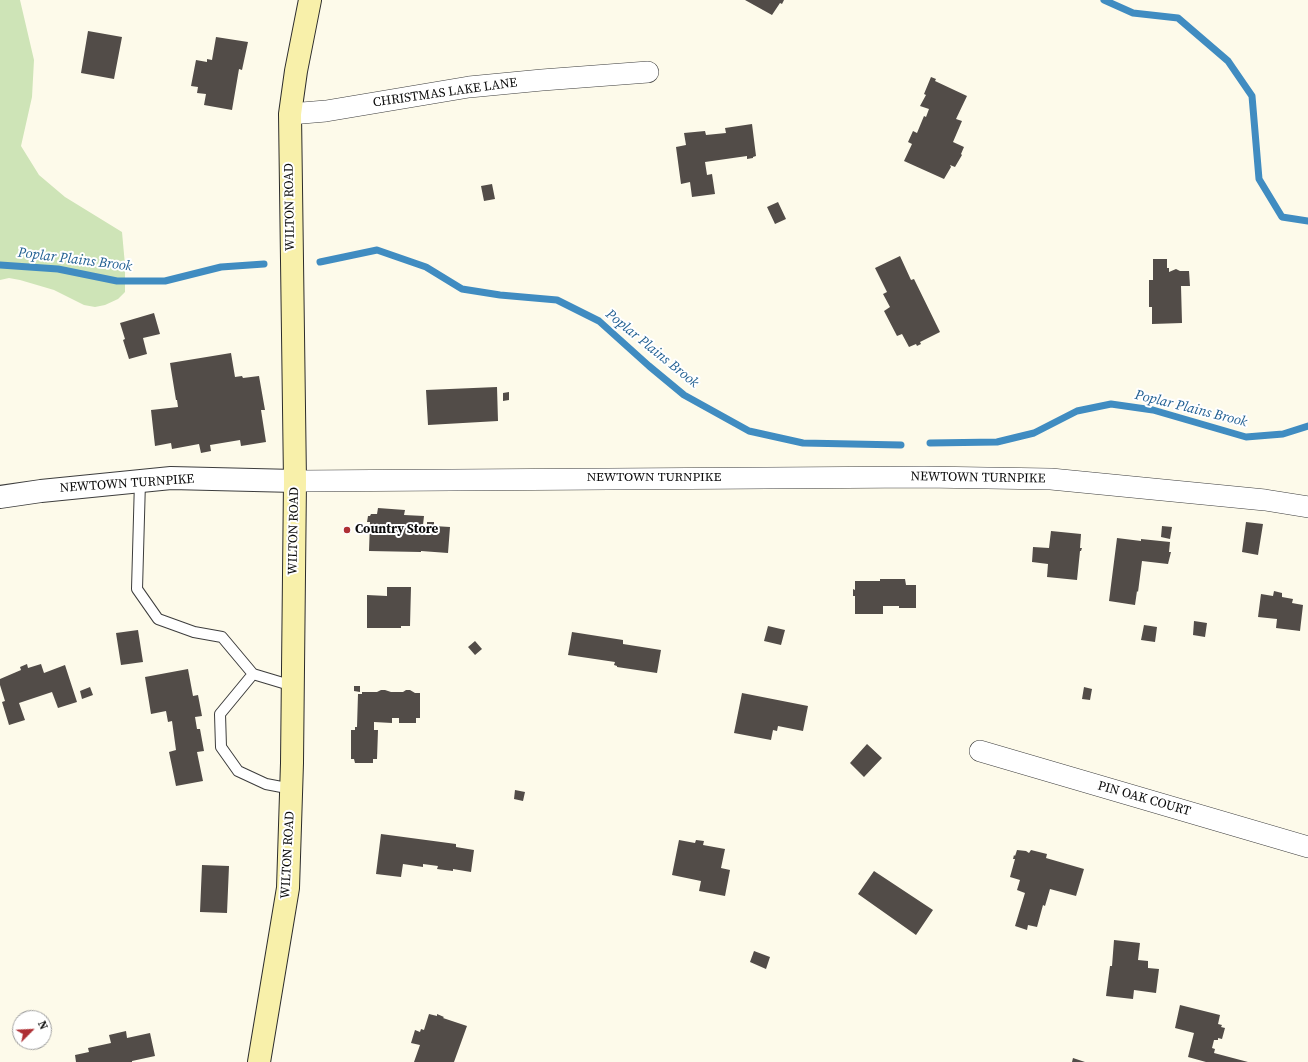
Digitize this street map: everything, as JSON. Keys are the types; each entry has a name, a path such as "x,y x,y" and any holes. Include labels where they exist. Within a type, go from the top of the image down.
{"main road":[{"name":"WILTON ROAD","path":"259,1062 288,888 292,789 295,480 290,114 296,71 310,0"}],"street":[{"name":"CHRISTMAS LAKE LANE","path":"290,114 333,110 469,87 648,72"},
{"name":"NEWTOWN TURNPIKE","path":"0,497 171,478 295,480 924,477 1051,479 1265,500 1308,507"},
{"name":"PIN OAK COURT","path":"980,751 1308,847"}],"lane":[{"path":"140,481 137,589 158,619 194,632 222,637 253,674 293,686"},
{"path":"253,674 220,714 221,747 238,771 266,784 292,789"}],"green space":[{"path":"0,0 20,0 34,60 32,97 21,146 39,175 65,197 122,232 125,265 125,292 118,299 105,305 95,307 84,305 54,290 20,280 9,278 0,280"}],"building":[{"path":"745,0 784,0 782,4 780,3 772,15"},
{"path":"88,31 122,37 114,79 81,73"},
{"path":"216,37 248,42 242,70 239,69 232,110 204,105 206,94 197,93 198,87 191,86 196,60 207,62 207,59 212,60"},
{"path":"931,77 936,79 935,81 967,96 956,119 962,121 953,142 964,147 961,154 962,155 955,167 950,165 951,167 944,179 904,161 912,144 908,142 913,131 917,133 924,116 926,117 929,109 920,106 926,95 924,94"},
{"path":"752,124 756,156 747,159 747,156 705,162 707,175 712,174 715,194 692,197 690,182 681,184 676,147 686,145 684,133 705,131 706,135 726,133 725,128"},
{"path":"492,184 495,199 484,201 481,186"},
{"path":"778,202 786,219 775,224 767,207"},
{"path":"900,256 911,280 914,279 940,332 920,342 921,344 917,346 916,344 909,347 902,334 897,336 884,311 890,307 883,294 887,292 875,268"},
{"path":"1153,259 1167,259 1167,268 1169,268 1169,272 1176,269 1180,271 1189,271 1190,286 1181,286 1182,323 1152,324 1152,307 1149,307 1149,280 1153,280"},
{"path":"154,313 160,334 143,338 147,354 129,359 123,340 125,339 120,323"},
{"path":"231,353 235,377 242,376 243,378 259,376 265,410 261,410 266,442 241,446 240,440 210,445 211,451 201,453 199,444 172,449 171,443 155,446 151,410 178,407 170,363"},
{"path":"497,387 498,421 428,425 426,390"},
{"path":"509,392 509,400 503,401 503,393"},
{"path":"378,508 405,510 404,515 424,516 423,525 427,525 427,522 434,522 434,526 450,527 448,553 421,551 369,551 370,522 367,522 368,516 371,514 377,514"},
{"path":"1246,522 1263,524 1258,555 1242,552"},
{"path":"1162,526 1172,527 1170,539 1161,537"},
{"path":"1051,531 1081,534 1080,548 1082,548 1080,551 1077,580 1047,577 1048,564 1032,562 1033,547 1049,548"},
{"path":"1117,538 1170,542 1169,552 1171,552 1168,564 1142,561 1135,605 1109,601"},
{"path":"880,579 905,579 906,585 916,585 916,608 883,606 883,614 855,614 855,596 853,596 853,589 855,590 855,581 880,581"},
{"path":"387,587 411,587 410,626 401,626 401,628 367,628 367,595 387,596"},
{"path":"1274,591 1282,593 1282,597 1293,599 1292,603 1303,605 1300,631 1276,628 1277,619 1258,617 1261,594 1273,596"},
{"path":"1194,621 1207,623 1205,637 1193,635"},
{"path":"1144,625 1157,627 1155,642 1141,640"},
{"path":"768,626 785,630 781,645 764,641"},
{"path":"138,630 143,662 121,665 116,633"},
{"path":"572,632 623,640 623,644 661,650 657,673 617,667 614,665 615,662 568,655"},
{"path":"475,641 482,649 475,655 468,647"},
{"path":"27,664 28,668 41,664 44,673 65,665 77,702 58,708 52,692 19,703 25,720 9,725 2,702 5,701 0,685 0,679 21,670 20,667"},
{"path":"188,669 193,696 198,695 202,716 195,717 197,729 200,729 204,751 197,752 203,781 176,786 169,752 176,750 172,721 168,722 166,711 151,714 145,677"},
{"path":"354,686 360,686 360,692 354,691"},
{"path":"90,687 93,695 82,699 80,691"},
{"path":"1084,687 1092,689 1090,700 1082,699"},
{"path":"381,690 403,692 410,690 415,693 420,693 420,718 416,718 416,723 399,723 399,718 392,718 392,723 374,722 374,730 378,730 377,759 373,759 373,763 355,763 354,759 351,759 351,730 355,730 355,727 357,727 358,694 362,694 362,692 377,692"},
{"path":"742,693 808,706 803,731 778,726 777,731 773,730 771,740 734,733"},
{"path":"867,744 882,758 864,777 850,763"},
{"path":"515,790 525,792 523,801 514,799"},
{"path":"381,834 456,844 456,847 474,850 471,872 453,869 453,871 437,869 438,866 423,864 423,867 403,864 401,877 376,874"},
{"path":"679,840 695,843 696,840 704,841 703,845 725,849 721,868 730,870 725,896 699,891 701,881 672,875"},
{"path":"1017,850 1026,851 1029,853 1031,850 1047,854 1046,858 1084,869 1076,896 1050,889 1045,906 1043,905 1037,927 1028,925 1027,930 1015,926 1025,893 1017,890 1020,880 1010,877 1015,859 1013,859 1014,855 1015,856"},
{"path":"202,865 229,866 227,913 200,912"},
{"path":"874,871 933,910 916,935 858,894"},
{"path":"1114,940 1140,943 1138,960 1148,961 1148,968 1159,969 1156,993 1134,990 1133,999 1106,996 1110,966 1112,966"},
{"path":"754,951 770,957 766,969 750,962"},
{"path":"1180,1005 1220,1015 1218,1024 1225,1028 1222,1039 1218,1038 1218,1040 1214,1040 1212,1048 1215,1049 1214,1053 1248,1062 1206,1062 1188,1057 1194,1033 1175,1028"},
{"path":"429,1014 437,1016 437,1014 444,1017 443,1018 467,1026 454,1062 414,1062 420,1045 411,1043 415,1030 420,1032 421,1029 424,1030"},
{"path":"126,1031 127,1038 150,1033 155,1056 132,1062 76,1062 75,1055 89,1052 88,1048 111,1043 109,1035"},
{"path":"1073,1058 1085,1062 1072,1062"}],"waterway":[{"path":"1104,0 1133,13 1178,18 1228,61 1252,96 1259,179 1282,217 1308,221"},
{"name":"Poplar Plains Brook","path":"320,262 377,250 426,267 462,289 500,295 557,300 599,321 684,395 749,431 803,443 901,445"},
{"name":"Poplar Plains Brook","path":"0,265 58,269 117,281 165,281 221,267 264,264"},
{"name":"Poplar Plains Brook","path":"930,443 997,442 1034,433 1077,411 1111,404 1153,410 1246,437 1283,434 1308,426"}],"place":[{"name":"Country Store","path":"347,530"}]}
